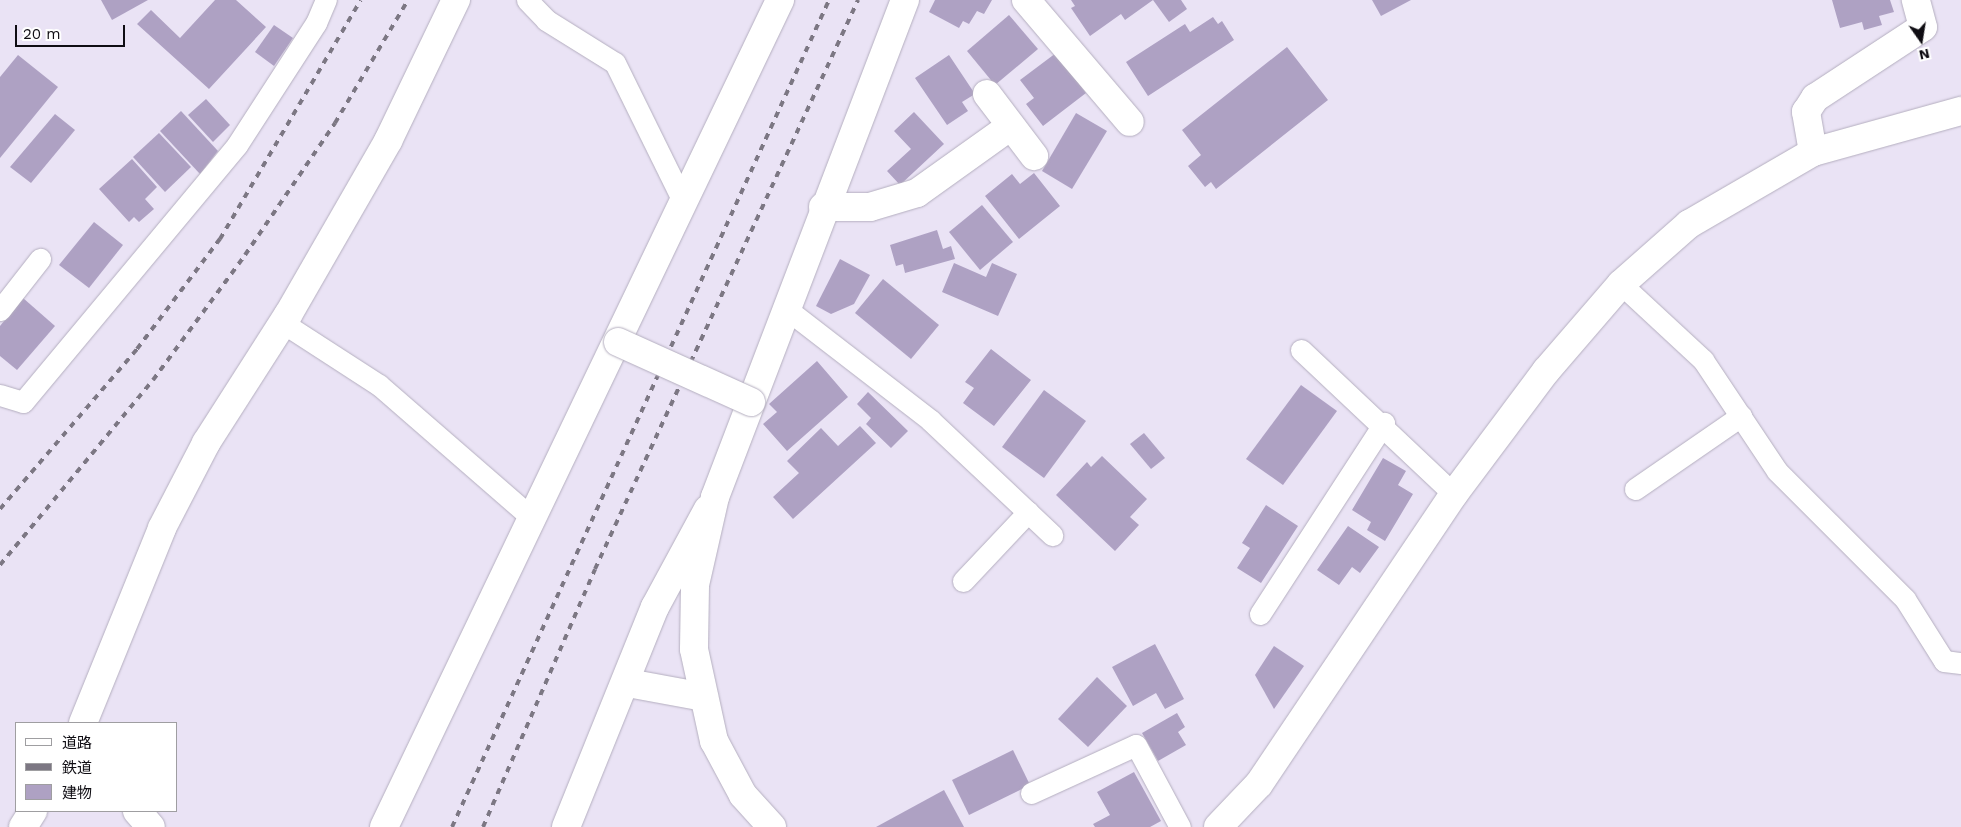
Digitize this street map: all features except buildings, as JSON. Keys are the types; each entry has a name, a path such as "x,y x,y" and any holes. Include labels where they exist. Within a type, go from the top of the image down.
{"street":[{"path":"83,722 162,528 206,443 283,323 388,141 456,0"},
{"path":"384,827 618,342 780,0"},
{"path":"772,827 743,795 714,741 694,649 695,585 715,497 784,307 905,0"},
{"path":"1026,0 1130,122"},
{"path":"1813,152 1806,112 1810,105 1923,28 1916,0"},
{"path":"987,94 1034,156"},
{"path":"1218,827 1258,784 1454,494 1546,371 1621,284 1689,224 1813,152 1961,111"},
{"path":"823,207 870,207 917,192 1011,126"},
{"path":"618,342 751,402"},
{"path":"566,827 628,683 654,607 715,497"},
{"path":"628,683 704,697"},
{"path":"23,827 32,812"},
{"path":"138,812 151,827"}],"lane":[{"path":"0,395 23,402 237,145 316,23 326,0"},
{"path":"527,0 546,20 615,63 684,203"},
{"path":"0,310 40,259"},
{"path":"1621,284 1703,360 1777,470 1905,599 1944,661 1961,663"},
{"path":"784,307 930,420 1052,535"},
{"path":"283,323 379,385 533,519"},
{"path":"1301,350 1384,423 1454,494"},
{"path":"1636,489 1741,416"},
{"path":"1260,614 1384,423"},
{"path":"963,581 1028,512"},
{"path":"1031,793 1136,745 1180,827"}],"railway":[{"path":"0,509 137,349 220,239 361,0"},
{"path":"0,565 153,380 245,255 335,123 408,0"},
{"path":"452,827 829,0"},
{"path":"483,827 595,569 858,0"}]}
